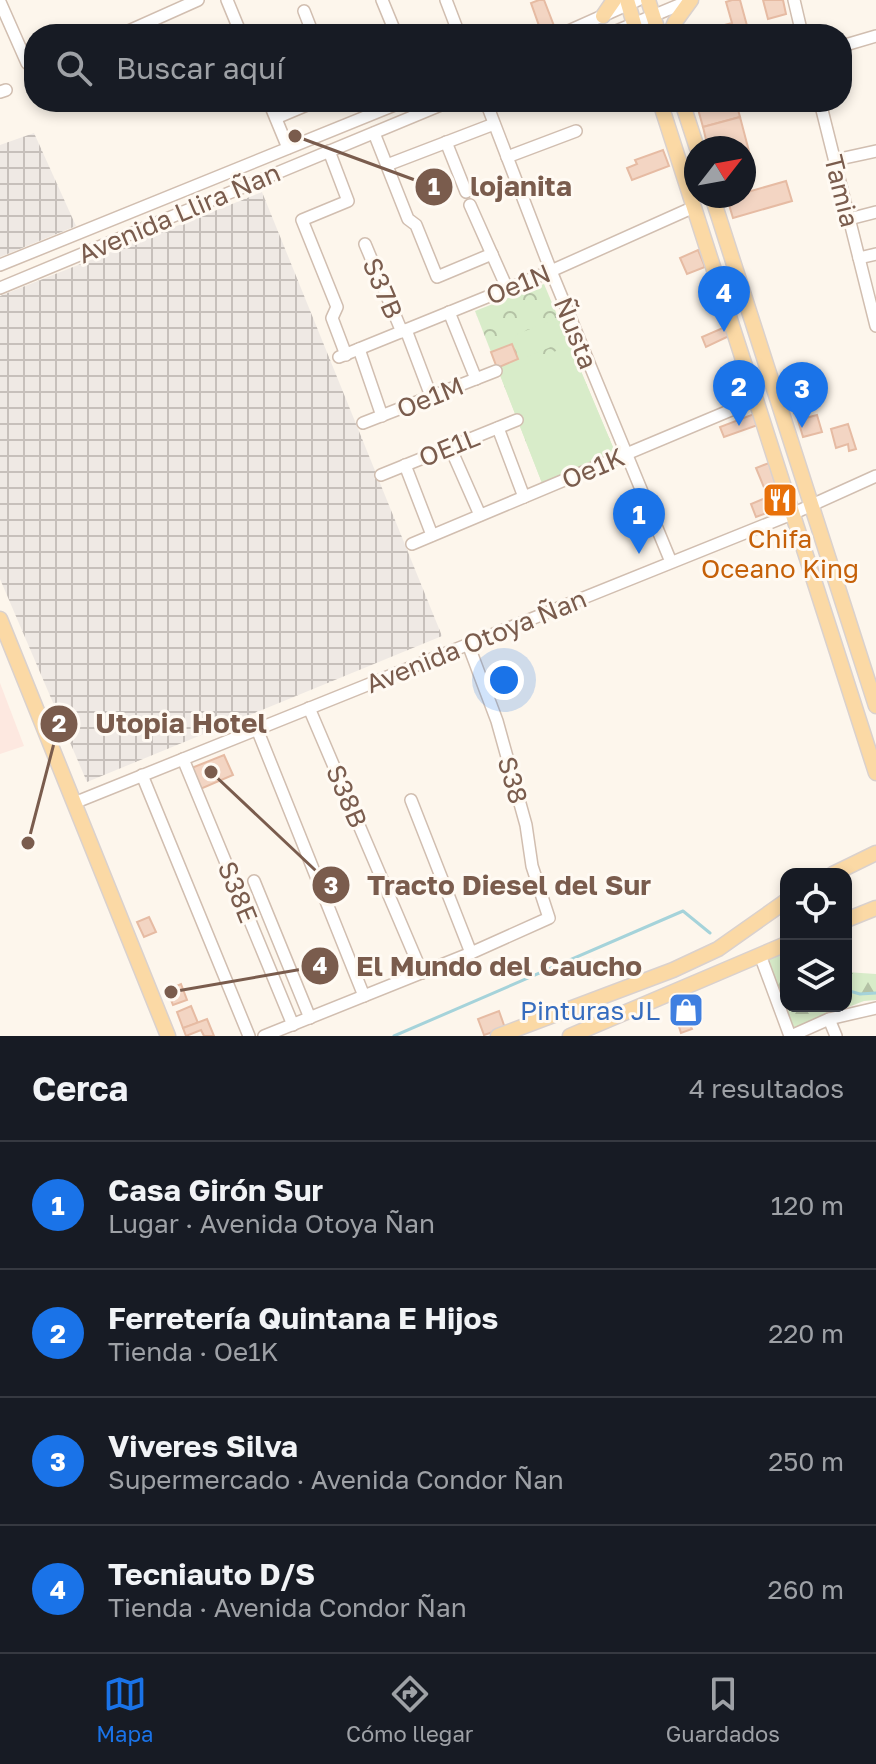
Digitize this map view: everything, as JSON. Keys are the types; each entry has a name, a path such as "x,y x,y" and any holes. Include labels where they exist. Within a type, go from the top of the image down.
{"main road":[{"path":"674,24 691,0"},
{"path":"603,16 627,1 634,24"},
{"path":"663,112 684,176"},
{"path":"685,112 693,136"},
{"path":"694,208 876,773"},
{"path":"716,208 876,706"},
{"path":"0,619 168,1036"},
{"path":"845,868 876,853"},
{"path":"498,1036 684,965 718,949 780,905"},
{"path":"852,918 876,908"},
{"path":"570,1036 589,1032 780,947"}],"street":[{"path":"144,24 198,0"},
{"path":"227,0 237,24"},
{"path":"382,0 392,24"},
{"path":"446,0 455,24"},
{"path":"638,24 650,7 691,0"},
{"path":"794,0 800,24"},
{"path":"0,2 24,56"},
{"path":"304,11 309,24"},
{"path":"585,24 603,16"},
{"path":"852,43 876,36"},
{"path":"273,112 288,148"},
{"path":"276,118 290,112"},
{"name":"Avenida Llira Ñan","path":"0,265 377,112"},
{"name":"Avenida Llira Ñan","path":"0,288 424,112"},
{"name":"Ñusta","path":"490,112 551,271 671,562"},
{"name":"Tamia","path":"823,112 859,258 873,299 876,326"},
{"path":"387,165 494,124"},
{"path":"507,157 576,131"},
{"path":"374,133 408,219 416,225 437,277 492,254"},
{"path":"446,142 466,192"},
{"name":"Oe1N","path":"329,151 348,201 302,220 337,307 332,318 343,356 551,271 692,208"},
{"path":"835,160 876,151"},
{"path":"470,205 507,288"},
{"path":"849,219 876,212"},
{"name":"S37B","path":"365,244 431,396"},
{"path":"859,258 876,254"},
{"path":"449,312 476,379"},
{"path":"359,349 382,416"},
{"name":"Oe1M","path":"363,423 496,371"},
{"name":"Oe1K","path":"412,544 755,400"},
{"name":"OE1L","path":"381,475 517,420"},
{"path":"498,428 524,497"},
{"path":"450,447 480,515"},
{"path":"405,465 432,535"},
{"name":"Avenida Otoya Ñan","path":"74,803 792,514 876,476"},
{"name":"S38","path":"468,644 497,721 526,825 532,866 549,918 471,953"},
{"name":"S38B","path":"309,708 422,973"},
{"path":"257,729 364,996"},
{"name":"S38E","path":"183,759 293,1025"},
{"path":"142,775 249,1036"},
{"path":"264,1036 471,953 411,800"},
{"path":"254,881 310,1018"},
{"path":"760,955 791,1036 829,1019 875,1011"},
{"path":"829,1019 836,1036"}],"shaded area":[{"path":"34,133 76,226 0,257 0,145"},
{"path":"262,192 442,636 87,782 0,579 0,296"},
{"path":"0,683 24,746 0,754"}],"green space":[{"path":"544,284 615,452 542,483 475,311"},
{"path":"558,318 567,340 525,358 515,335"},
{"path":"570,345 615,452 542,483 500,375"},
{"path":"780,954 780,994 766,958"},
{"path":"852,972 876,974 876,1000 852,1006"},
{"path":"787,1012 835,1012 793,1028"}],"building":[{"path":"544,0 553,24 538,24 531,3"},
{"path":"740,0 747,24 728,24 732,23 726,2"},
{"path":"763,0 783,0 786,14 768,19"},
{"path":"699,112 739,112 740,117 703,127"},
{"path":"740,117 745,136 705,136 703,127"},
{"path":"663,150 669,166 632,180 627,168 637,164 635,160"},
{"path":"786,181 792,201 733,218 730,208 756,208 756,190"},
{"path":"698,250 705,267 687,274 680,258"},
{"path":"725,327 729,336 706,347 702,337"},
{"path":"512,344 518,359 497,368 491,352"},
{"path":"741,377 750,399 730,407 721,385"},
{"path":"809,390 814,408 794,413 789,395"},
{"path":"754,414 758,425 724,437 720,427"},
{"path":"817,415 822,432 803,437 798,420"},
{"path":"848,424 856,449 849,451 848,444 836,448 831,429"},
{"path":"769,463 782,504 780,508 756,517 751,504 768,497 756,468"},
{"path":"224,755 233,775 198,790 189,769"},
{"path":"149,917 156,932 144,937 137,922"},
{"path":"181,984 187,1000 173,1005 167,990"},
{"path":"696,1001 702,1018 690,1025 692,1029 681,1033 674,1011"},
{"path":"191,1006 198,1023 183,1028 177,1012"},
{"path":"499,1011 505,1028 484,1035 478,1019"},
{"path":"207,1019 214,1036 204,1036 201,1030 186,1036 183,1028"}],"waterway":[{"path":"394,1036 683,911 710,933"},
{"path":"852,992 876,993"}],"place":[{"name":"lojanita","path":"295,136"},
{"name":"Tecniauto D/S","path":"724,332"},
{"name":"Ferretería Quintana E Hijos","path":"739,426"},
{"name":"Viveres Silva","path":"802,428"},
{"name":"Chifa Oceano King","path":"780,500"},
{"name":"Casa Girón Sur","path":"639,554"},
{"name":"Tracto Diesel del Sur","path":"211,772"},
{"name":"Utopia Hotel","path":"28,843"},
{"name":"El Mundo del Caucho","path":"171,992"},
{"name":"Pinturas JL","path":"686,1010"}]}
